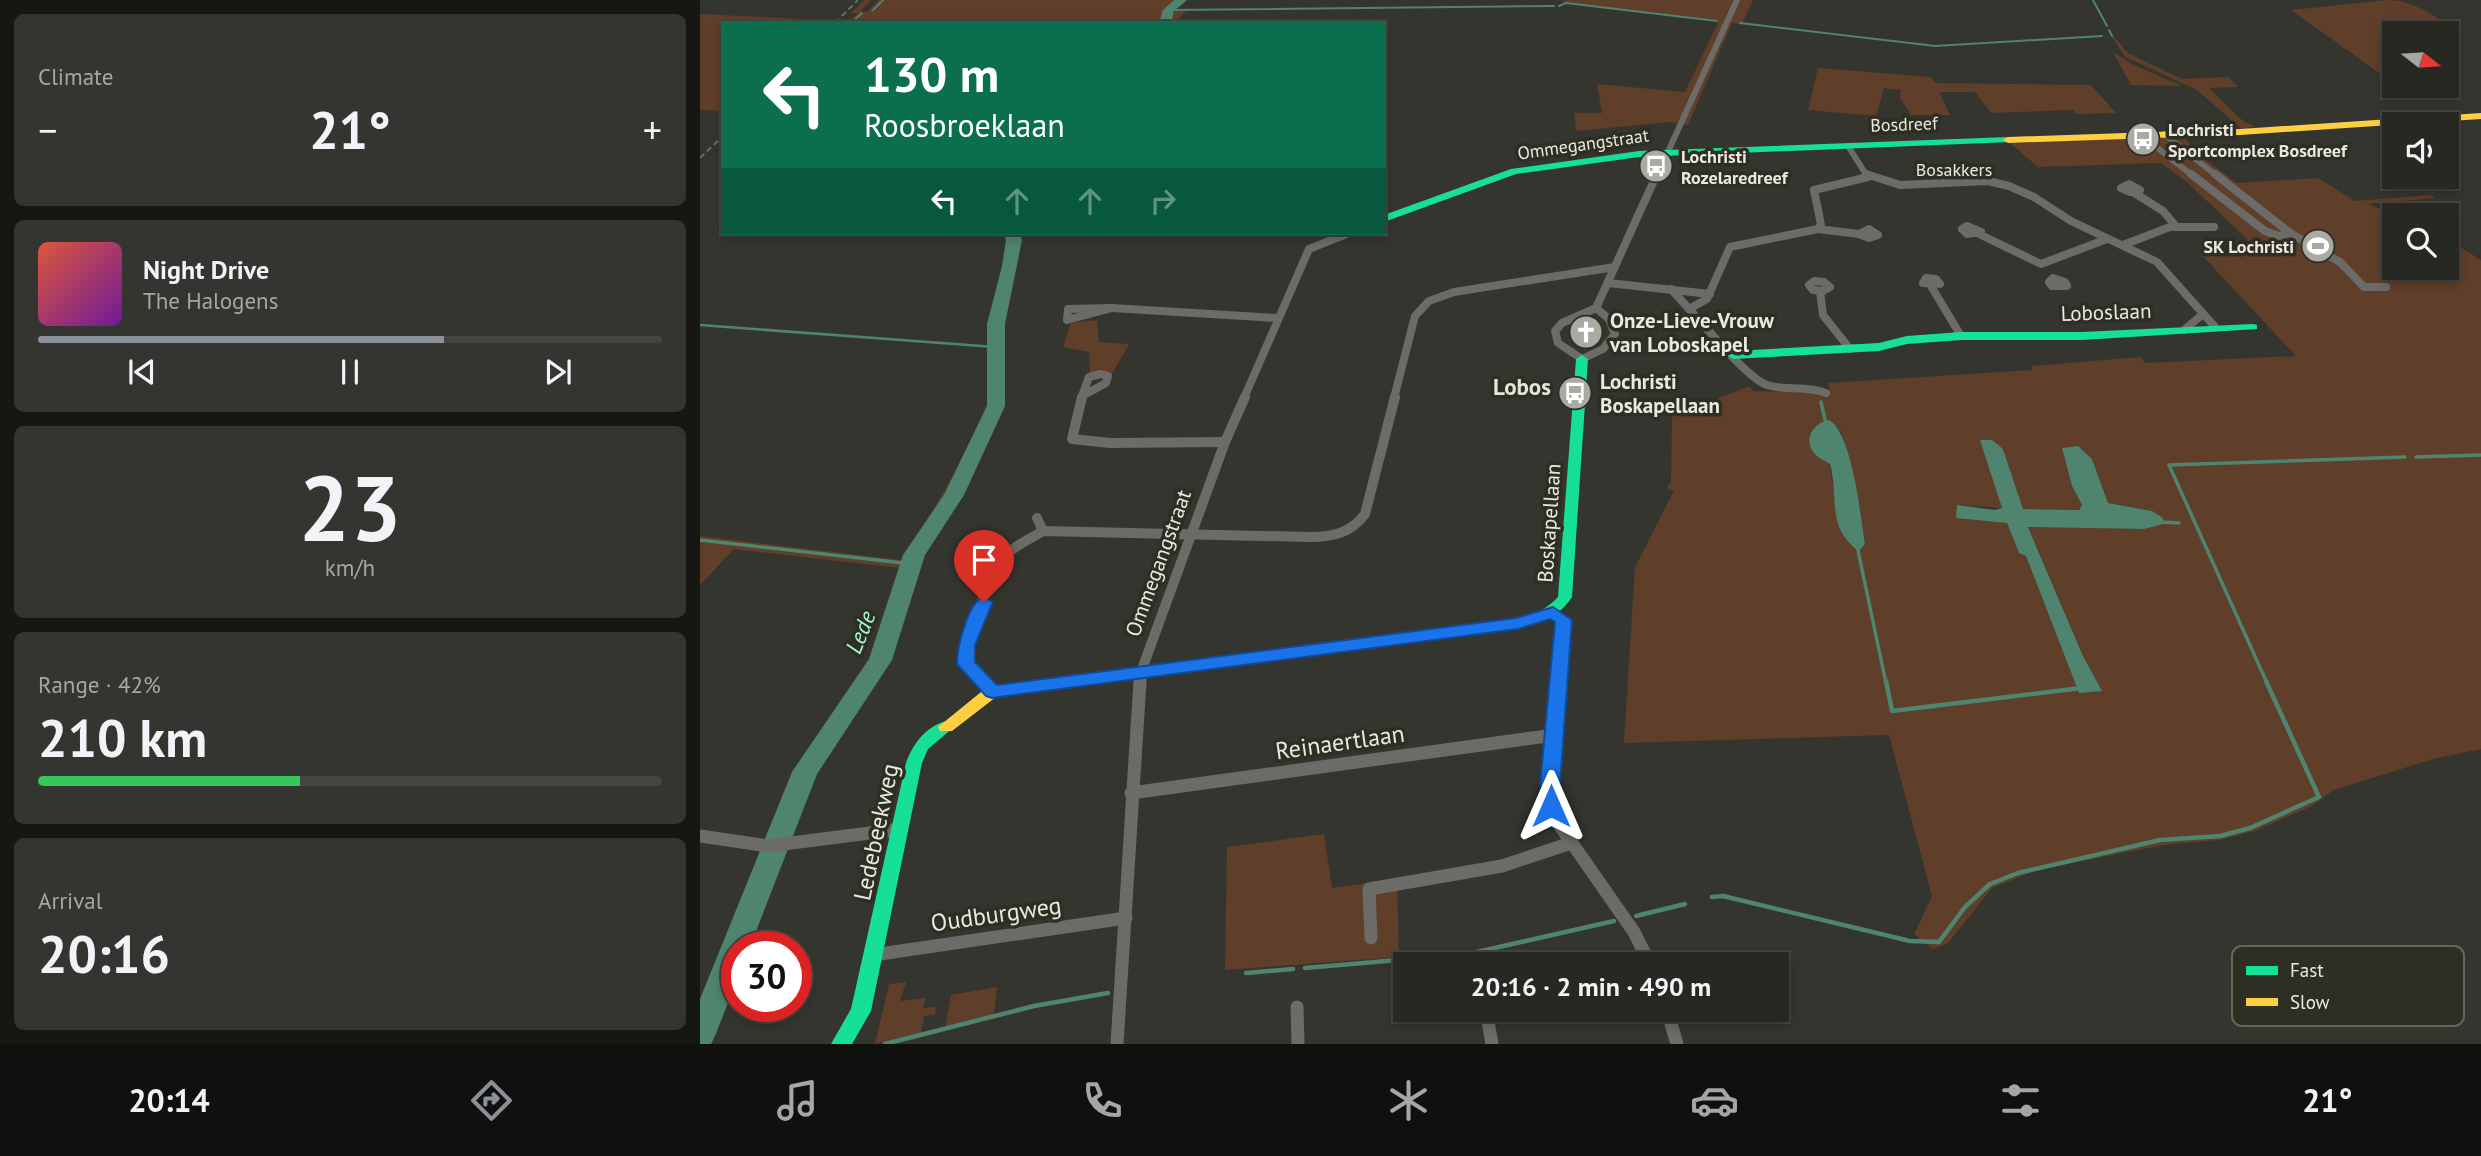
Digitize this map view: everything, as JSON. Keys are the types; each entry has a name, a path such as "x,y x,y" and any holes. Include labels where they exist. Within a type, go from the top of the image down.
{"street":[{"path":"1596,308 1609,319 1615,334 1603,348 1582,359 1558,343 1555,331 1562,323 1596,308 1669,154 1737,0"},
{"name":"Bosdreef","path":"1669,154 2164,134 2481,116"},
{"path":"2164,134 2290,233 2340,262 2364,287 2386,287"},
{"path":"2141,135 2264,231 2279,236 2290,233"},
{"path":"1818,229 1821,225 1814,190 1868,177 1848,146"},
{"name":"Ommegangstraat","path":"1386,218 1534,166 1639,154 1669,154"},
{"name":"Bosakkers","path":"1868,177 1900,185 1988,181 2009,186 2107,239 2157,261 2215,327"},
{"path":"2133,192 2168,215 2174,222 2173,228"},
{"path":"2123,245 2173,228 2214,227"},
{"path":"1689,309 1710,293 1730,247 1818,229 1859,234"},
{"path":"1979,234 2041,264 2053,278"},
{"name":"Ommegangstraat","path":"1117,1044 1131,793 1141,672 1225,442 1309,249 1344,235"},
{"path":"2041,264 2107,239"},
{"path":"1553,612 1518,623 992,692 966,664 966,645 1002,560 1013,549 1043,531 1330,537 1358,524 1368,502 1415,316 1421,306 1454,292 1615,267"},
{"path":"1608,282 1710,293"},
{"path":"1930,286 1961,336"},
{"path":"1671,289 1733,355 1769,388 1808,386 1826,393"},
{"path":"1820,291 1823,315 1850,349"},
{"path":"1112,308 1278,318"},
{"path":"2184,330 2203,314"},
{"name":"Loboslaan","path":"1733,355 1850,349 1961,336 2082,336 2253,327"},
{"name":"Boskapellaan","path":"1582,359 1564,597 1553,612 1564,620 1551,806 1570,843 1634,932 1644,952"},
{"path":"1082,396 1072,439 1110,443 1225,442"},
{"path":"1037,518 1043,531"},
{"name":"Ledebeekweg","path":"841,1044 861,1011 914,763 921,746 992,692"},
{"name":"Reinaertlaan","path":"1131,793 1554,735"},
{"path":"700,836 768,846 901,829"},
{"path":"1371,938 1369,889 1502,866 1570,843"},
{"name":"Oudburgweg","path":"873,955 1126,918"},
{"path":"1297,1007 1298,1044"},
{"path":"1488,1022 1492,1044"},
{"path":"1671,1022 1678,1044"}],"shaded area":[{"path":"864,0 871,0 860,12 867,12 879,0 1179,0 1182,2 1175,9 1188,9 1176,21 850,21 858,13 851,13"},
{"path":"1753,0 1742,24 1732,23 1688,125 1670,122 1576,131 1574,113 1602,113 1597,84 1685,92 1719,21 1562,2"},
{"path":"2387,0 2408,3 2441,21 2382,21 2382,75 2291,10"},
{"path":"700,14 827,20 721,21 721,111 700,110"},
{"path":"2107,29 2128,53 2182,79 2228,77 2238,87 2209,88 2244,122 2256,126 2242,129 2197,90 2125,57"},
{"path":"2113,52 2132,64 2182,86 2131,85"},
{"path":"1818,68 1931,77 1935,83 2091,85 2116,113 2077,114 2073,110 1991,113 1975,92 1939,92 1950,115 1911,115 1900,98 1901,90 1884,88 1876,116 1808,110"},
{"path":"2182,136 2207,161 2237,183 2318,178 2355,201 2431,195 2435,198 2367,204 2382,209 2382,280 2459,280 2459,246 2481,260 2481,749 2433,759 2334,790 2310,807 2255,831 2219,840 2163,845 2037,870 1992,888 1948,943 1933,949 1914,934 1932,896 1889,735 1624,743 1635,567 1674,491 1667,488 1671,481 1672,416 1750,386 1753,391 1830,393 1828,383 2032,370 2031,366 2140,357 2146,363 2296,356 2200,253 2251,243 2187,182 2161,163 2038,167 2010,143","holes":["1828,420 1841,432 1861,512 1865,544 1834,492 1822,421","1981,440 2003,449 2023,509 2079,510 2082,505 2072,486 2062,448 2078,446 2092,459 2108,503 2152,511 2144,529 2028,526 2083,656 2101,690 2079,693 2026,556 2019,553 2007,523 1957,505 2002,508"]},
{"path":"1097,320 1099,342 1129,344 1112,374 1090,373 1089,352 1063,347 1071,323"},
{"path":"987,404 993,404 972,453 909,561 876,660 817,747 810,747 874,655 883,615 901,568 734,549 700,585 700,536 901,560 948,484"},
{"path":"1829,420 1844,441 1854,477 1865,544 1859,551 1849,542 1838,522 1830,464 1815,455 1810,445 1810,435 1815,427"},
{"path":"1980,440 1992,440 2003,449 2023,509 2079,510 2082,505 2072,486 2062,448 2078,446 2092,459 2108,503 2152,511 2163,518 2163,524 2144,529 2028,527 2083,656 2102,691 2079,693 2026,556 2019,553 2007,523 1956,518 1957,505 1995,510 2002,508"},
{"path":"1324,834 1332,888 1397,879 1399,952 1393,952 1393,957 1225,970 1227,847"},
{"path":"906,982 900,1001 926,998 923,1008 936,1007 935,1014 924,1016 921,1034 875,1044 889,984"},
{"path":"997,987 994,1016 945,1028 951,995"}],"waterway":[{"path":"873,10 883,0"},
{"name":"Lede","path":"1166,21 1169,10 1181,0"},
{"path":"2093,0 2107,26"},
{"path":"1559,6 1566,3 1717,21"},
{"path":"1169,10 1554,6"},
{"path":"853,21 862,13"},
{"path":"1740,23 1935,46 2102,36"},
{"path":"2109,30 2112,36"},
{"name":"Lede","path":"700,1036 805,772 880,660 914,555 954,495 996,406 996,324 1010,266 1014,240 1012,235"},
{"path":"700,325 995,347"},
{"path":"1821,402 1826,424"},
{"path":"2416,457 2481,455"},
{"path":"2267,683 2169,465 2405,457"},
{"path":"2159,522 2179,523"},
{"path":"700,540 912,564"},
{"path":"1857,546 1886,683"},
{"path":"1886,681 1892,711 2082,688"},
{"path":"1712,897 1723,896 1910,941 1939,942 1965,907 1990,884 2018,873 2160,840 2220,836 2250,828 2319,797 2266,681"},
{"path":"1636,916 1685,904"},
{"path":"1305,968 1468,954 1614,921"},
{"path":"1246,973 1293,969"},
{"path":"885,1044 1034,1006 1108,993"}],"railway":[{"path":"837,21 858,0"},
{"path":"700,158 721,138"}],"traffic: fast":[{"path":"1386,218 1514,171 1639,154 2008,140"},
{"path":"1733,355 1879,347 1907,340 1961,336 2082,336 2253,327"},
{"path":"1296,652 1518,623 1544,615 1561,603 1565,597 1582,359"},
{"path":"841,1044 861,1011 914,763 921,746 946,727"}],"traffic: slow":[{"path":"2008,140 2240,132 2481,116"},
{"path":"946,727 992,692 1296,652"}],"place":[{"name":"Lochristi Sportcomplex Bosdreef","path":"2143,139"},
{"name":"Lochristi Rozelaredreef","path":"1656,166"},
{"name":"SK Lochristi","path":"2318,246"},
{"name":"Onze-Lieve-Vrouw van Loboskapel","path":"1586,332"},
{"name":"Lochristi Boskapellaan","path":"1575,393"}],"district":[{"name":"Lobos","path":"1522,386"}],"route":[{"path":"984,602 966,645 966,664 992,692 1518,623 1539,619 1553,612 1564,620 1550,785 1551,806"}]}
